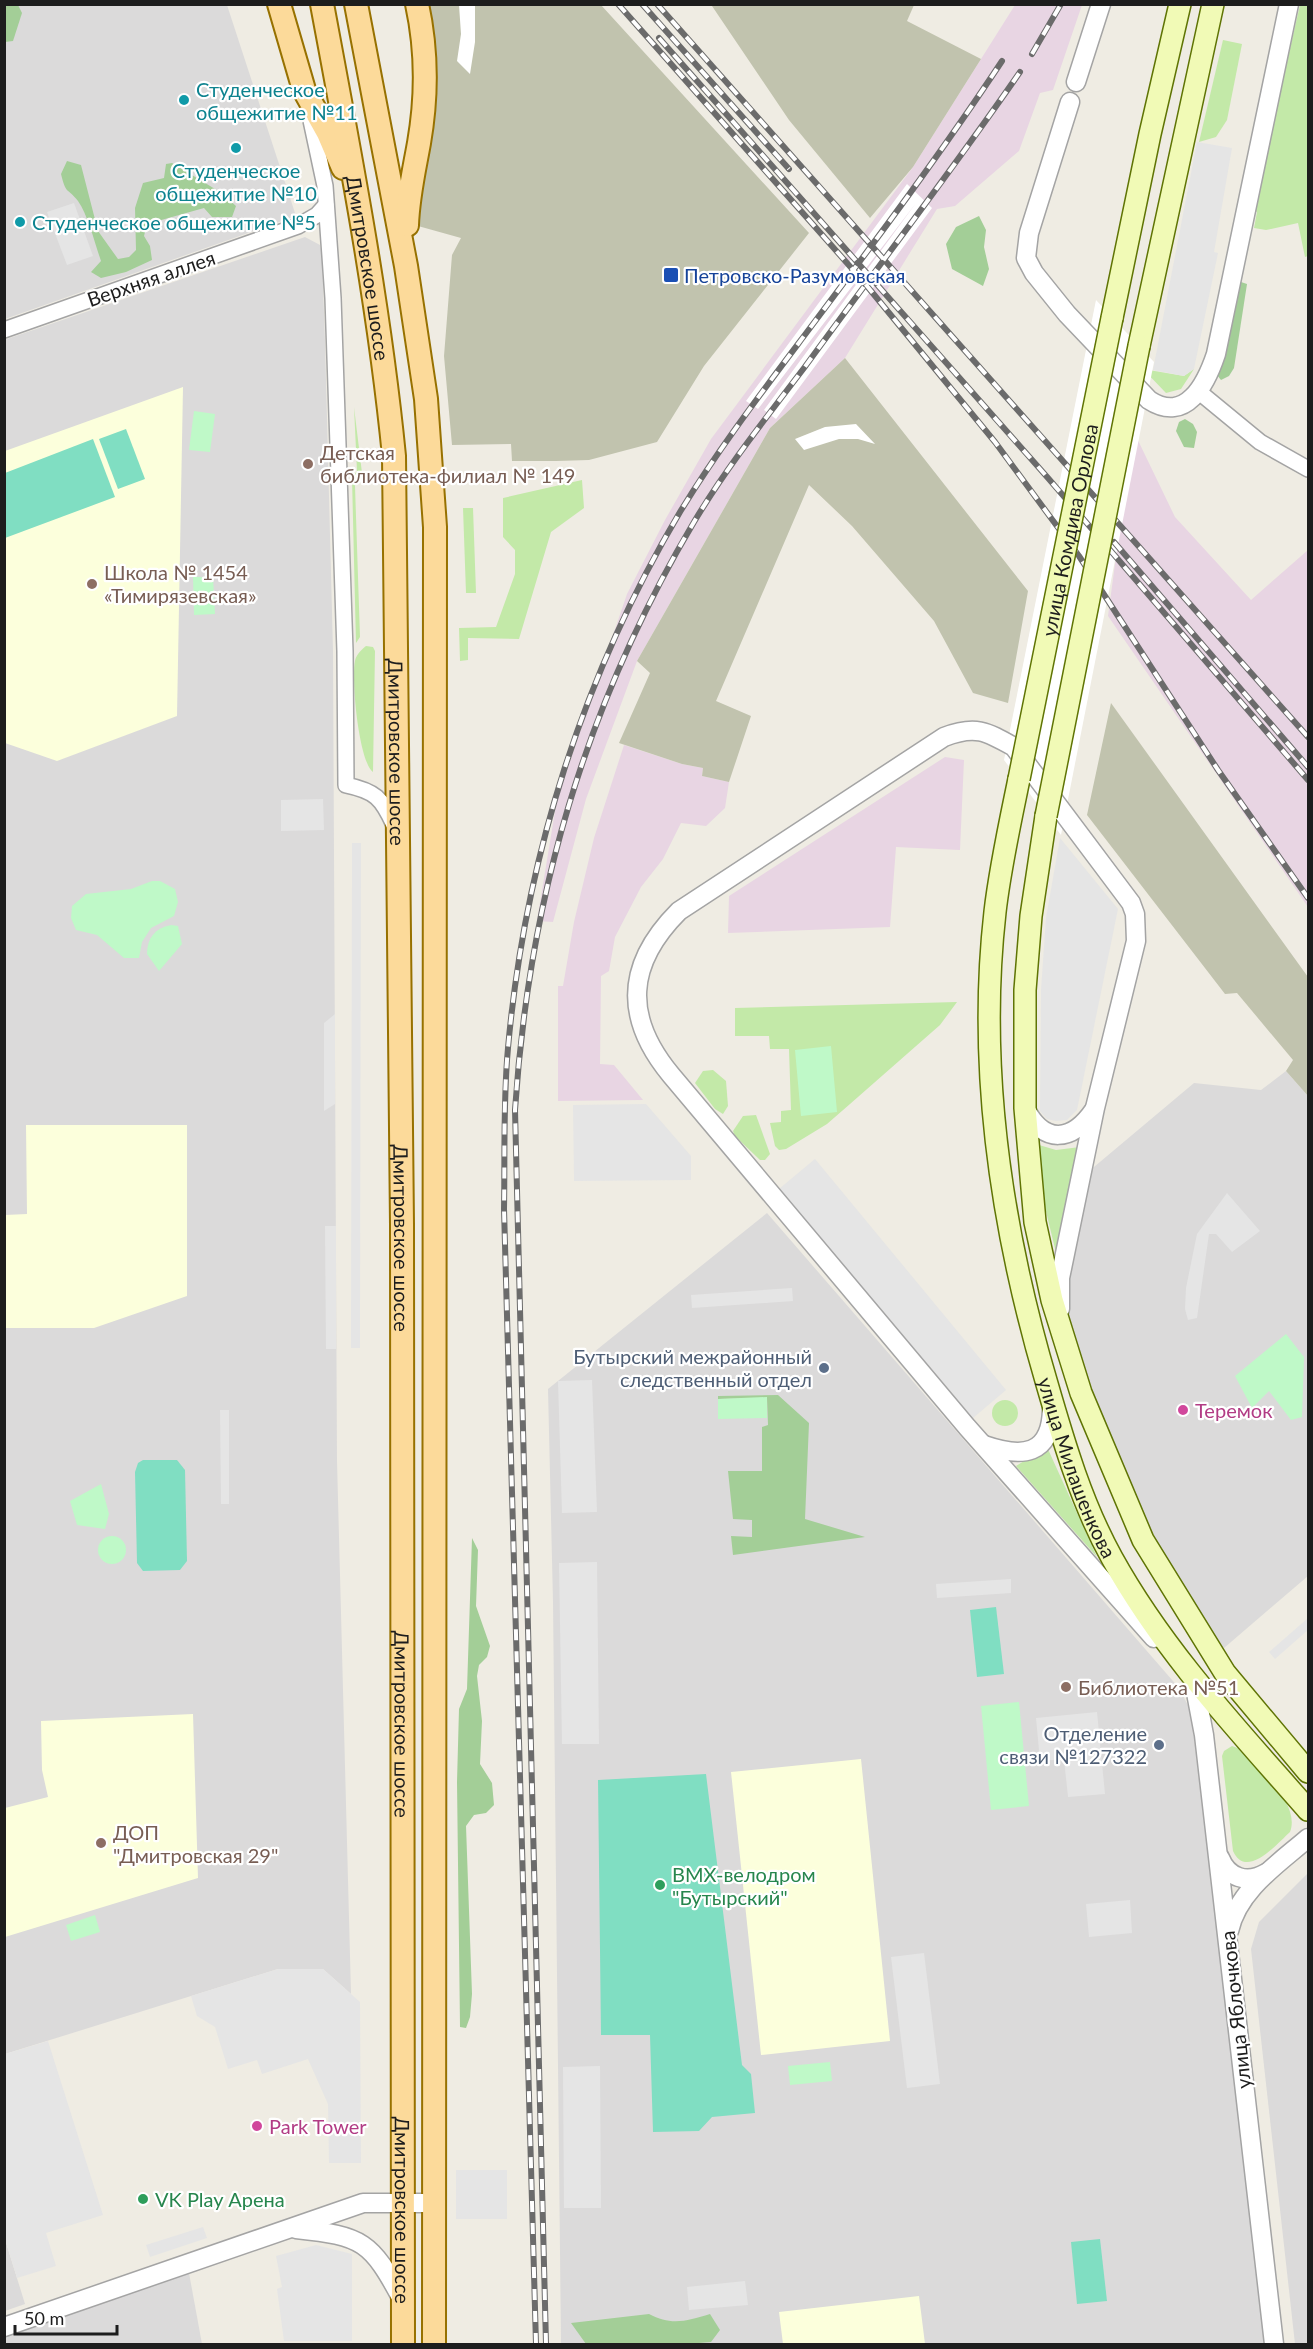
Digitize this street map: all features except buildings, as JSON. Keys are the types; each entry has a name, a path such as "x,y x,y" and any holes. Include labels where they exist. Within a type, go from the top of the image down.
{"main road":[{"path":"279,4 304,90 328,133 362,214"},
{"name":"Дмитровское шоссе","path":"322,4 362,214 385,367 394,456 404,1517 400,1772 403,2344"},
{"path":"356,4 406,266"},
{"path":"406,266 408,197 419,142 425,79 425,52 417,4"},
{"name":"улица Комдива Орлова","path":"991,1061 990,992 995,912 1018,779 1150,134 1180,4"},
{"name":"улица Комдива Орлова","path":"1025,1060 1025,980 1031,916 1046,816 1139,346 1213,4"},
{"name":"Дмитровское шоссе","path":"406,266 426,399 435,527 434,2344"},
{"name":"улица Милашенкова","path":"1025,1060 1025,1108 1035,1222 1063,1341 1082,1393 1143,1540 1198,1633 1241,1692 1308,1772"},
{"name":"улица Милашенкова","path":"991,1061 995,1139 1004,1214 1027,1319 1078,1484 1111,1556 1149,1618 1192,1677 1308,1810"}],"street":[{"path":"1076,82 1101,4"},
{"path":"1070,102 1029,232 1026,248 1028,264 1067,314 1149,400 1170,408 1189,400 1198,391 1216,354 1289,4"},
{"path":"304,90 326,205 329,234 345,651 346,785 375,794 387,807 399,836"},
{"name":"Верхняя аллея","path":"4,330 298,226 317,215 326,205"},
{"path":"298,226 311,226 329,234"},
{"path":"1198,391 1260,442 1308,469"},
{"path":"1063,1341 1059,1308 1060,1278 1095,1108 1136,941 1135,915 1131,903 1014,747 987,732 963,729 944,737 704,892 664,926 651,945 642,966 637,993 638,1017 658,1059 983,1445 1143,1625 1179,1659"},
{"path":"1025,1108 1033,1122 1044,1132 1056,1135 1072,1133 1085,1123 1095,1108"},
{"path":"983,1445 1011,1453 1034,1450 1044,1443 1050,1432 1052,1402"},
{"name":"улица Яблочкова","path":"1192,1677 1204,1735 1219,1857 1274,2344"},
{"path":"1204,1735 1218,1708 1241,1692"},
{"path":"1227,1942 1231,1922 1241,1901 1267,1873 1308,1838"},
{"path":"1219,1857 1230,1873 1238,1878 1258,1878 1267,1873"},
{"path":"4,2327 363,2203 433,2203"},
{"path":"291,2228 350,2236 364,2244 382,2263 403,2301"}],"shaded area":[{"path":"714,4 914,5 907,21 981,59 913,167 870,218 789,120 712,6"},
{"path":"4,5 227,5 296,216 5,319"},
{"path":"423,5 601,5 809,233 704,366 657,442 589,460 556,461 512,461 511,444 452,445 444,356 452,255 461,238 418,226 415,205"},
{"path":"1015,5 1082,5 1053,90 1040,93 1019,151 955,206 937,209 845,358 770,428 637,661 586,799 553,922 537,921 557,799 627,594 665,520 711,439 913,167"},
{"path":"1197,142 1232,148 1214,252 1218,253 1194,369 1184,376 1153,370"},
{"path":"74,203 93,256 67,265 47,212"},
{"path":"305,237 320,245 322,255 325,341 333,651 337,1461 351,1994 323,1969 278,1969 5,2054 4,340"},
{"path":"845,358 1028,591 1008,703 973,693 934,621 852,526 809,485 716,701 751,716 729,782 702,776 703,768 682,764 619,743 650,673 637,661 770,428"},
{"name":"Школа № 1454 «Тимирязевская»","path":"183,387 177,716 57,761 5,743 5,451"},
{"path":"1133,430 1175,517 1251,600 1308,550 1308,907 1108,616"},
{"path":"1111,703 1308,977 1308,1096 1286,1071 1293,1060 1237,993 1225,994 1087,815"},
{"path":"624,745 682,764 703,768 702,776 729,782 725,808 706,826 681,823 663,859 641,887 615,937 609,971 601,976 600,1064 614,1065 643,1100 558,1101 558,986 563,986 574,922 594,838"},
{"path":"945,757 964,760 960,850 896,847 890,927 728,933 729,896"},
{"path":"323,799 324,830 281,831 281,800"},
{"path":"1060,838 1118,909 1077,1110 1067,1120 1056,1121 1047,1119 1040,1111 1041,990 1046,918"},
{"path":"352,843 361,843 360,1348 351,1348"},
{"path":"335,1014 335,1104 324,1111 324,1023"},
{"path":"1286,1071 1308,1096 1308,1576 1224,1648 1195,1611 1167,1563 1115,1453 1077,1354 1069,1318 1067,1285 1088,1172 1194,1083 1261,1090"},
{"path":"646,1104 691,1156 691,1180 574,1181 573,1105"},
{"path":"26,1125 187,1125 187,1296 94,1328 5,1328 5,1215 27,1214"},
{"path":"815,1159 1006,1390 973,1418 779,1189"},
{"path":"1227,1193 1260,1231 1232,1252 1216,1234 1209,1234 1197,1318 1188,1320 1185,1309 1186,1288 1197,1234"},
{"path":"767,1213 1179,1688 1191,1711 1265,2344 561,2344 553,1602 548,1389"},
{"path":"325,1226 336,1226 336,1349 326,1349"},
{"path":"792,1288 793,1301 692,1308 691,1295"},
{"path":"592,1380 597,1512 562,1513 558,1381"},
{"path":"220,1410 229,1410 229,1504 221,1504"},
{"path":"597,1562 599,1744 562,1744 559,1563"},
{"path":"1011,1579 1011,1593 937,1598 936,1584"},
{"path":"1308,1618 1308,1630 1275,1659 1269,1652"},
{"path":"1097,1712 1105,1794 1068,1797 1064,1759 1040,1761 1036,1718"},
{"name":"ДОП \"Дмитровская 29\"","path":"193,1714 198,1878 5,1937 5,1808 48,1797 42,1770 41,1721"},
{"path":"861,1759 890,2041 761,2055 731,1772"},
{"path":"1308,1873 1308,2344 1295,2344 1251,1949 1259,1922"},
{"path":"1130,1900 1132,1933 1089,1937 1086,1904"},
{"path":"924,1953 940,2084 907,2088 891,1957"},
{"path":"278,1969 323,1969 360,2002 361,2163 329,2163 328,2104 308,2059 262,2074 257,2060 228,2069 215,2027 197,2016 191,1996"},
{"path":"48,2041 103,2215 46,2233 56,2266 17,2278 4,2236 5,2054"},
{"path":"600,2066 601,2208 564,2208 563,2067"},
{"path":"456,2170 507,2170 507,2219 456,2219"},
{"path":"203,2227 207,2238 150,2257 146,2245"},
{"path":"4,2236 25,2304 5,2311 4,2311"},
{"path":"316,2245 352,2254 352,2341 284,2341 277,2289 282,2287 276,2256"},
{"path":"189,2273 202,2344 5,2344 4,2336"},
{"path":"745,2281 748,2305 689,2310 687,2287"},
{"path":"919,2296 925,2344 783,2344 779,2312"}],"green space":[{"path":"4,5 18,5 22,13 13,41 5,42"},
{"path":"1300,5 1308,5 1308,256 1305,257 1298,223 1266,230 1254,228 1257,212 1253,210"},
{"path":"1223,40 1242,44 1227,120 1216,137 1199,142"},
{"path":"67,161 81,165 98,231 118,259 129,257 136,250 135,208 143,183 164,178 166,164 172,163 220,192 236,206 232,217 212,217 204,208 147,224 144,236 150,246 152,260 126,272 101,278 91,272 101,261 88,222 82,207 63,181 61,174"},
{"path":"979,216 986,230 984,247 989,269 983,286 952,269 946,244 956,227"},
{"path":"1241,282 1247,284 1234,368 1229,376 1221,380 1217,375 1237,285"},
{"path":"1143,369 1184,376 1194,369 1181,389 1166,393"},
{"path":"354,407 362,473 355,486 360,637 356,643 352,478 357,471"},
{"path":"194,411 215,414 210,452 189,450"},
{"path":"1185,419 1193,424 1197,432 1194,448 1184,447 1176,431 1179,422"},
{"path":"126,429 145,479 118,489 99,439"},
{"path":"93,439 115,497 5,538 5,473"},
{"path":"582,480 584,508 551,532 519,639 468,638 468,660 460,661 459,628 496,627 515,574 515,550 503,537 503,498"},
{"path":"463,508 473,508 476,593 466,593"},
{"path":"193,577 213,577 215,614 194,615"},
{"path":"366,646 373,647 375,651 373,772 368,765 360,737 354,685 356,659"},
{"path":"152,881 160,881 175,889 178,902 174,916 151,928 142,942 139,958 124,958 97,935 76,930 71,918 72,906 86,894 131,889"},
{"path":"171,925 178,926 182,944 159,971 147,954 148,943 156,931"},
{"path":"957,1002 940,1025 827,1124 786,1149 779,1150 775,1146 770,1123 781,1122 781,1111 791,1110 789,1049 770,1049 769,1036 735,1036 735,1008"},
{"path":"831,1046 837,1112 801,1116 795,1050"},
{"path":"713,1070 726,1081 728,1106 723,1114 715,1109 695,1083 703,1071"},
{"path":"756,1115 770,1154 765,1160 760,1160 735,1136 733,1131 743,1116"},
{"path":"1039,1145 1056,1150 1080,1147 1057,1257 1044,1203"},
{"path":"1286,1334 1304,1357 1302,1417 1291,1420 1269,1391 1252,1408 1235,1376"},
{"path":"778,1395 809,1423 805,1519 865,1537 733,1555 731,1536 752,1537 752,1520 733,1519 728,1471 762,1471 762,1427 768,1425 767,1398 718,1399 718,1396"},
{"path":"767,1397 767,1418 718,1419 718,1399"},
{"path":"1005,1400 1014,1404 1018,1413 1014,1422 1005,1426 996,1422 992,1413 996,1404"},
{"path":"1047,1447 1097,1557 1016,1466"},
{"path":"143,1460 177,1460 185,1470 187,1561 180,1570 143,1571 137,1563 135,1472 138,1463"},
{"path":"101,1484 109,1514 105,1529 77,1525 70,1501"},
{"path":"112,1536 122,1540 126,1550 122,1560 112,1564 102,1560 98,1550 102,1540"},
{"path":"472,1538 478,1550 476,1606 490,1646 487,1657 479,1665 477,1676 482,1721 480,1764 492,1783 494,1805 486,1813 474,1815 466,1826 472,1994 470,2017 466,2028 460,2027 457,1782 459,1709 467,1689"},
{"path":"996,1607 1004,1674 977,1677 970,1610"},
{"path":"1019,1702 1029,1806 991,1810 981,1706"},
{"path":"1232,1746 1240,1749 1276,1787 1284,1798 1292,1821 1290,1832 1270,1851 1253,1861 1246,1862 1239,1859 1233,1851 1222,1756 1224,1751"},
{"name":"BMX-велодром \"Бутырский\"","path":"706,1774 742,2065 751,2074 755,2113 712,2117 699,2131 653,2132 650,2035 601,2035 598,1780"},
{"path":"95,1915 100,1932 71,1941 66,1925"},
{"path":"830,2062 832,2081 790,2085 788,2066"},
{"path":"1100,2239 1107,2301 1077,2304 1071,2242"},
{"path":"649,2314 665,2320 679,2321 710,2314 720,2330 711,2342 586,2344 571,2323"}],"pier":[{"path":"459,5 475,5 475,42 470,74 457,61 461,34"},
{"path":"907,184 932,208 776,419 764,410 916,203 758,409 746,401"},
{"path":"1096,300 1154,362 1061,835 1004,760"},
{"path":"856,424 875,444 858,439 839,439 804,450 795,439 825,427"}],"railway":[{"path":"618,4 862,280 995,442 1079,556 1218,770 1308,898"},
{"path":"642,4 789,169"},
{"path":"657,4 1308,737"},
{"path":"1032,54 1061,4"},
{"path":"659,38 1048,478 1308,780"},
{"path":"536,2344 504,1209 506,1068 516,977 528,907 544,838 587,704 645,574 710,465 908,196 1002,61"},
{"path":"546,2344 515,1110 522,1031 549,879 569,805 593,733 622,662 656,591 694,522 719,482 1020,72"},
{"path":"1114,542 1308,767"}],"place":[{"name":"Студенческое общежитие №11","path":"184,100"},
{"name":"Студенческое общежитие №10","path":"236,148"},
{"name":"Студенческое общежитие №5","path":"20,222"},
{"name":"Петровско-Разумовская","path":"671,275"},
{"name":"Детская библиотека-филиал № 149","path":"308,464"},
{"name":"Школа № 1454 «Тимирязевская»","path":"92,584"},
{"name":"Бутырский межрайонный следственный отдел","path":"824,1368"},
{"name":"Теремок","path":"1183,1410"},
{"name":"Библиотека №51","path":"1066,1687"},
{"name":"Отделение связи №127322","path":"1159,1745"},
{"name":"ДОП \"Дмитровская 29\"","path":"101,1843"},
{"name":"BMX-велодром \"Бутырский\"","path":"660,1885"},
{"name":"Park Tower","path":"257,2126"},
{"name":"VK Play Арена","path":"143,2199"}]}
